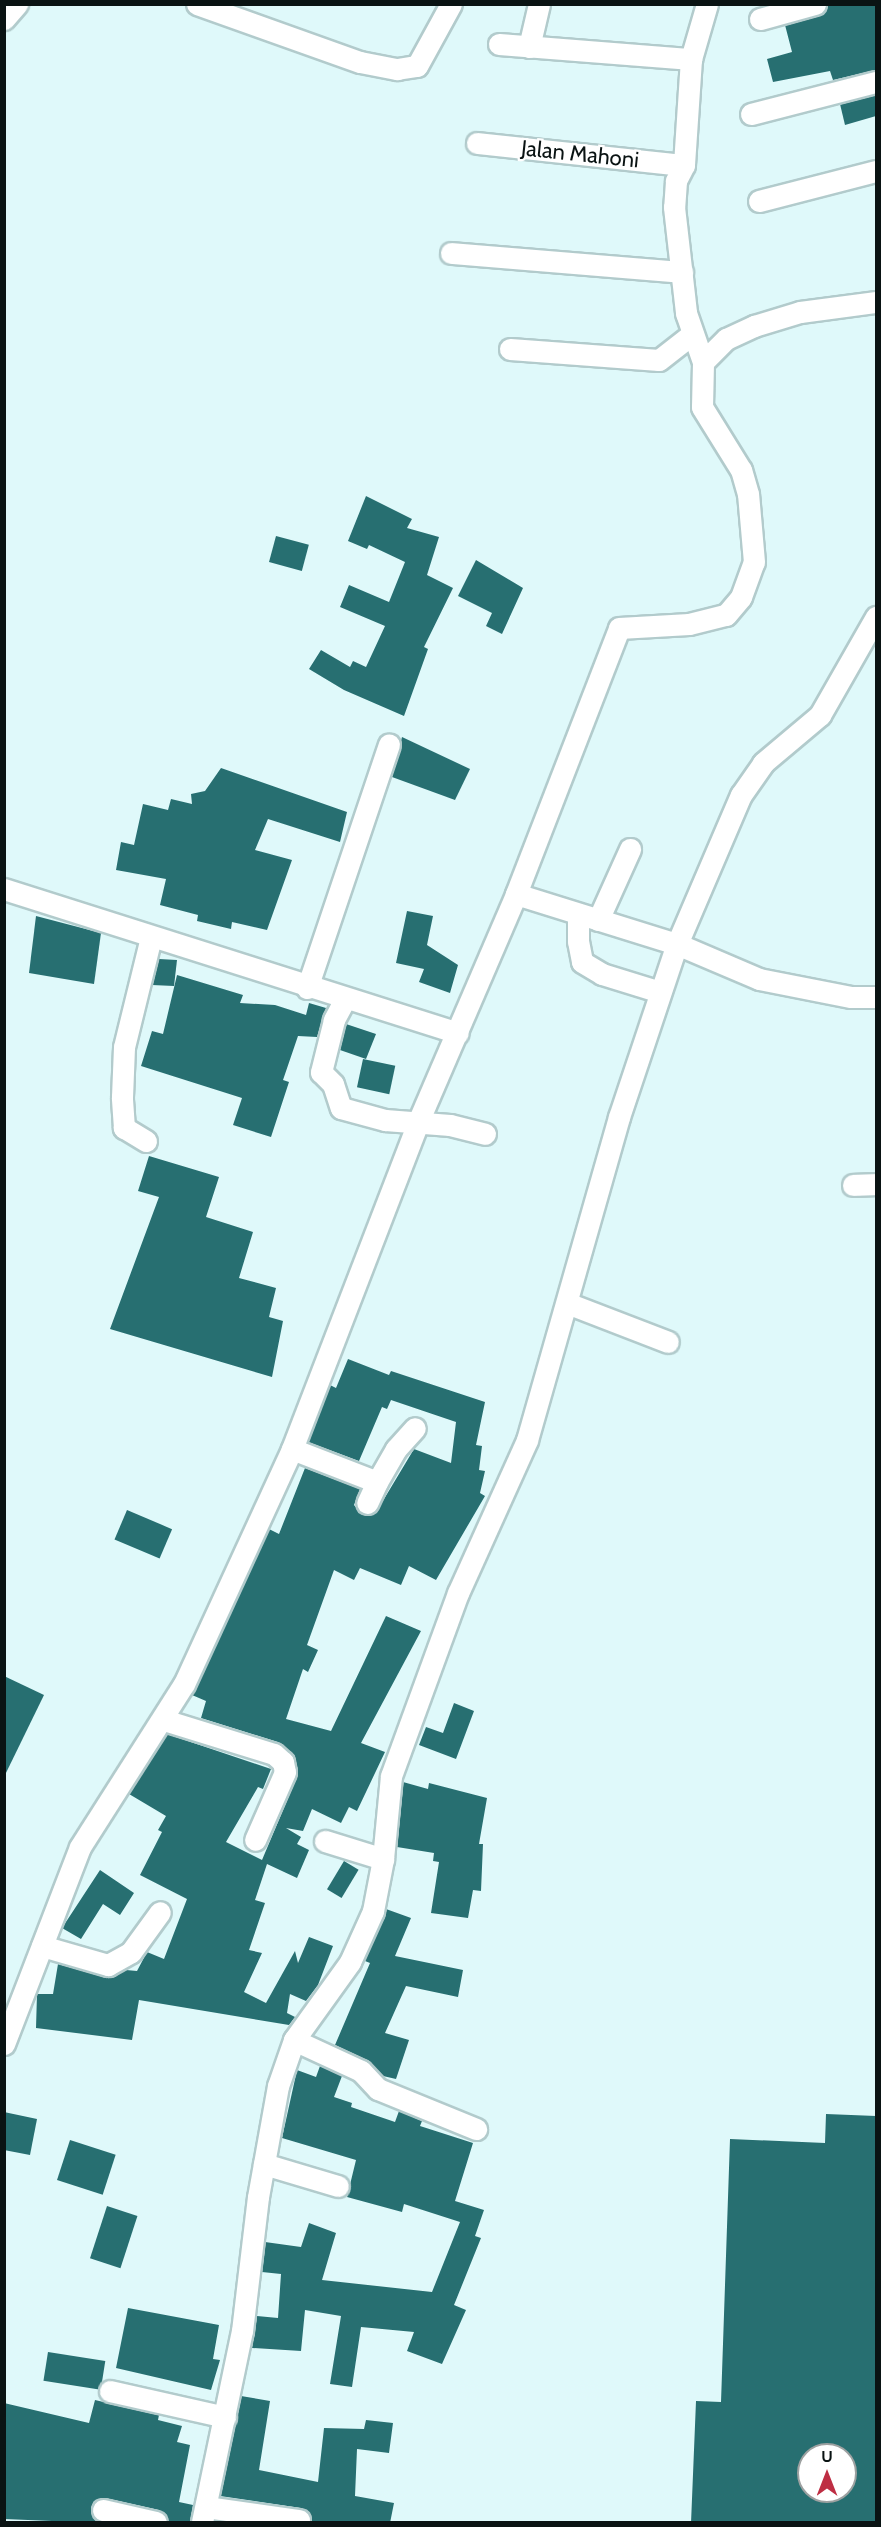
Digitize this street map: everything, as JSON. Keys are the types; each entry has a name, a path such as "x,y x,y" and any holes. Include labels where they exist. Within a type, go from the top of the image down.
{"street":[{"path":"4,19 17,4"},
{"path":"197,4 360,62 398,69 417,66 451,4"},
{"path":"529,47 539,4"},
{"path":"4,2044 80,1847 164,1720 205,1641 292,1449 418,1122 516,894 619,628 689,624 726,615 741,597 750,571 754,537 748,494 741,470 702,407 703,362 691,335 674,207 676,181 684,165 691,59 707,4"},
{"path":"760,19 815,4"},
{"path":"499,44 691,59"},
{"path":"751,114 876,82"},
{"name":"Jalan Mahoni","path":"477,143 684,165"},
{"path":"759,201 876,171"},
{"path":"451,252 682,272"},
{"path":"703,362 726,339 754,326 800,312 876,302"},
{"path":"510,349 659,360 691,335"},
{"path":"299,2520 204,2515 242,2331 264,2164 278,2086 294,2040 350,1962 373,1911 383,1859 390,1776 458,1593 527,1440 619,1117 676,944 741,795 763,763 820,715 876,617"},
{"path":"307,988 389,744"},
{"path":"630,849 588,917 578,941 582,962 602,974 660,992"},
{"path":"4,889 307,988 458,1033"},
{"path":"516,894 676,944 759,980 851,997 876,997"},
{"path":"146,1141 124,1128 122,1098 124,1047 152,937"},
{"path":"345,999 334,1020 321,1072 333,1084 341,1108 385,1120 418,1122 486,1134"},
{"path":"853,1185 876,1184"},
{"path":"567,1303 668,1342"},
{"path":"367,1503 396,1449 415,1428"},
{"path":"292,1449 377,1482"},
{"path":"164,1720 274,1754 284,1762 285,1772 255,1840"},
{"path":"325,1841 383,1859"},
{"path":"42,1946 108,1965 130,1952 160,1912"},
{"path":"294,2040 361,2071 378,2089 476,2129"},
{"path":"264,2164 338,2187"},
{"path":"110,2391 225,2417"},
{"path":"103,2510 156,2523"}],"building":[{"path":"827,4 876,4 876,70 833,80 830,71 773,82 767,59 792,52 785,25 819,16"},
{"path":"876,95 876,116 845,125 840,104"},
{"path":"366,496 412,519 407,528 439,537 427,575 453,588 424,647 428,649 404,716 344,690 309,669 321,650 350,667 353,661 366,667 385,626 340,607 349,585 389,602 405,562 369,545 367,549 348,541"},
{"path":"276,536 309,545 302,571 269,562"},
{"path":"476,560 523,588 502,634 486,626 492,613 458,596"},
{"path":"402,737 470,769 455,800 392,777"},
{"path":"221,768 347,812 340,842 268,819 255,850 292,860 267,930 232,922 231,929 197,921 198,915 160,905 166,879 116,870 121,842 134,845 143,804 168,810 171,799 192,804 191,794 205,791"},
{"path":"407,911 433,916 427,945 458,965 450,993 419,982 424,969 396,963"},
{"path":"36,916 101,933 94,984 29,973"},
{"path":"159,959 177,960 174,986 152,985"},
{"path":"177,975 243,995 240,1003 275,1005 306,1015 309,1003 326,1008 317,1037 298,1036 283,1080 289,1082 271,1137 233,1125 242,1098 141,1066 152,1031 163,1034"},
{"path":"346,1024 376,1034 366,1059 340,1050"},
{"path":"363,1059 395,1066 389,1094 357,1087"},
{"path":"149,1156 219,1177 206,1217 253,1232 239,1278 276,1288 269,1317 283,1321 272,1377 110,1329 159,1197 138,1191"},
{"path":"348,1359 389,1375 391,1371 485,1402 476,1445 482,1446 479,1470 485,1471 480,1493 485,1496 436,1580 409,1566 401,1585 360,1568 354,1580 334,1570 307,1645 318,1650 308,1672 303,1669 286,1719 331,1731 386,1616 421,1631 361,1743 385,1752 357,1811 349,1807 341,1823 312,1809 303,1831 286,1828 301,1837 297,1844 309,1850 297,1878 267,1864 255,1900 265,1903 249,1950 262,1953 244,1992 266,2003 295,1951 298,1963 309,1937 333,1946 318,1985 306,2001 290,1994 287,2013 295,2017 289,2025 139,2000 132,2040 36,2028 37,1994 53,1994 58,1964 109,1978 126,1970 137,1971 147,1952 164,1959 187,1899 140,1875 162,1832 158,1830 166,1816 129,1794 167,1734 271,1769 263,1789 258,1787 226,1842 262,1860 297,1777 295,1759 278,1742 201,1718 206,1701 192,1695 269,1529 279,1534 305,1468 360,1489 354,1505 361,1514 367,1516 378,1509 414,1449 451,1463 456,1422 391,1400 387,1409 382,1407 359,1461 308,1442 330,1385 336,1388"},
{"path":"127,1510 172,1529 160,1559 114,1539"},
{"path":"4,1676 44,1695 4,1777"},
{"path":"454,1703 474,1711 456,1759 419,1745 426,1727 443,1733"},
{"path":"403,1782 428,1789 429,1783 487,1798 479,1844 483,1844 481,1891 473,1890 468,1918 431,1913 439,1862 433,1861 434,1853 397,1847"},
{"path":"344,1861 359,1870 342,1898 327,1889"},
{"path":"100,1870 134,1893 120,1915 103,1904 81,1939 62,1928"},
{"path":"386,1909 411,1918 395,1956 463,1970 458,1997 406,1986 385,2033 409,2040 396,2079 383,2076 367,2060 335,2045 370,1963 365,1961"},
{"path":"320,2066 342,2076 334,2097 352,2103 351,2107 395,2122 399,2111 422,2121 420,2126 473,2143 455,2201 484,2210 475,2236 481,2238 454,2305 466,2310 442,2364 407,2351 414,2332 361,2327 352,2387 330,2384 341,2316 305,2310 301,2351 252,2348 257,2316 278,2318 281,2274 262,2272 265,2242 301,2247 309,2223 336,2233 322,2280 432,2292 460,2222 404,2204 402,2212 347,2197 356,2160 282,2138 297,2070 316,2077"},
{"path":"4,2112 37,2119 30,2155 4,2150"},
{"path":"826,2114 876,2116 876,2523 691,2523 696,2401 721,2402 730,2139 825,2143"},
{"path":"70,2140 116,2155 103,2195 57,2180"},
{"path":"107,2206 137,2216 120,2268 90,2258"},
{"path":"128,2308 219,2325 213,2359 220,2360 211,2390 116,2368"},
{"path":"48,2352 105,2361 101,2390 43,2381"},
{"path":"241,2396 270,2401 259,2470 318,2482 324,2428 364,2429 366,2420 393,2423 389,2453 357,2449 355,2496 394,2503 390,2523 311,2523 311,2515 301,2508 220,2496"},
{"path":"95,2400 159,2415 158,2420 182,2426 177,2442 190,2445 179,2502 193,2505 190,2523 168,2523 159,2510 105,2498 94,2501 91,2508 94,2519 100,2523 4,2519 4,2403 89,2423"}]}
